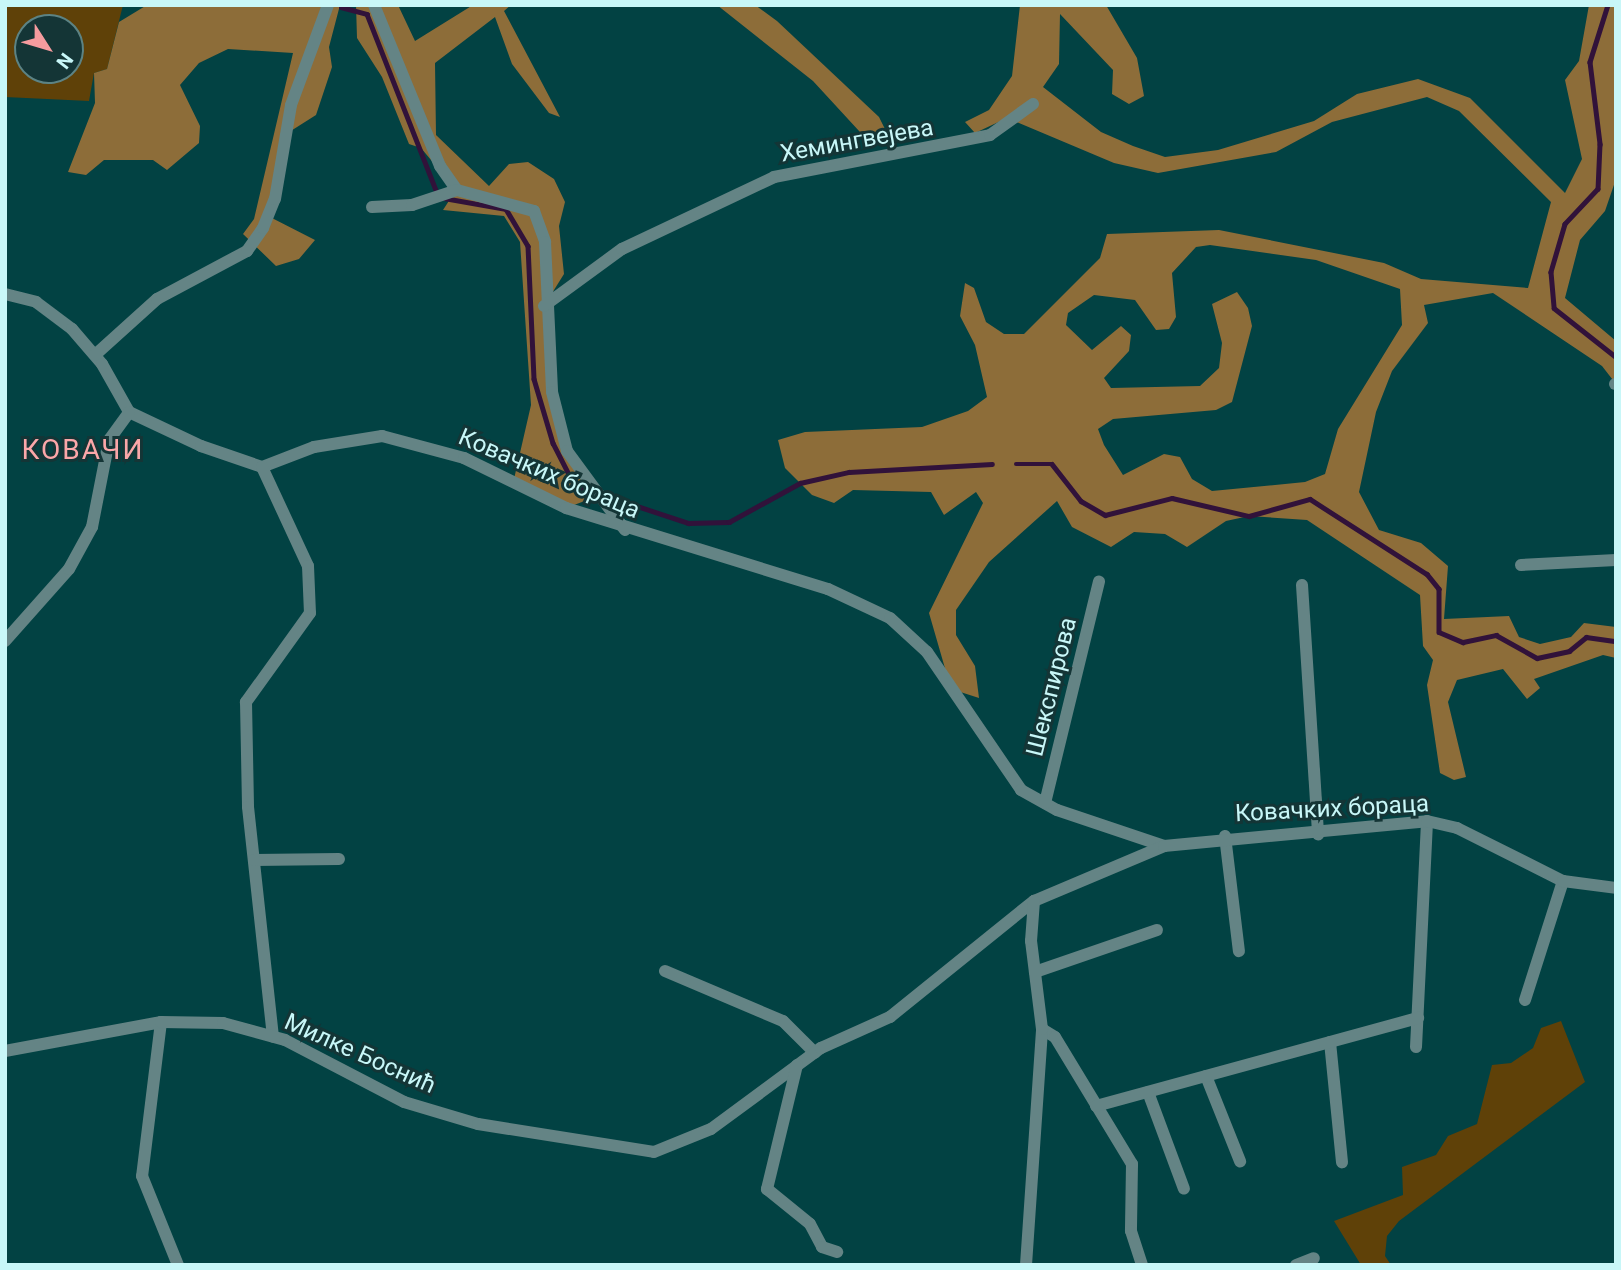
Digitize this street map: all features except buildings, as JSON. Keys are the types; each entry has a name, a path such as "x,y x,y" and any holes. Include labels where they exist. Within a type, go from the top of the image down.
{"street":[{"path":"94,355 157,299 247,251 262,228 275,199 291,106 328,5"},
{"path":"374,5 440,166 457,190"},
{"name":"Хемингвејева","path":"544,306 622,249 774,177 990,135 1033,104"},
{"path":"372,206 412,205 457,190 534,211 545,242 544,306 552,392 567,451 625,530"},
{"path":"5,294 53,313 94,355 129,412 262,467 308,566 310,613 246,702 254,860 272,1037"},
{"path":"5,641 75,558 92,527 109,440 129,412"},
{"name":"Ковачких бораца","path":"262,467 314,447 382,436 464,458 625,530 828,589 891,618 927,652 1021,790 1045,803 1164,846"},
{"path":"1521,565 1616,560"},
{"name":"Шекспирова","path":"1045,803 1099,582"},
{"path":"1302,585 1318,834"},
{"path":"1416,1047 1427,821"},
{"name":"Ковачких бораца","path":"1034,901 1164,846 1225,836 1318,834 1427,821 1457,828 1563,881 1616,888"},
{"name":"Ковачких бораца","path":"1225,836 1239,951"},
{"path":"254,860 339,859"},
{"path":"1525,999 1563,881"},
{"path":"1026,1265 1042,1029 1035,972 1034,901"},
{"name":"Милке Боснић","path":"5,1051 161,1022 223,1023 272,1037 404,1102 478,1124 654,1152 710,1129 815,1052 890,1017 1034,901"},
{"path":"1035,972 1157,930"},
{"path":"665,971 783,1021 815,1052"},
{"path":"1097,1107 1418,1018"},
{"path":"161,1022 142,1176 178,1265"},
{"path":"1042,1029 1055,1037 1132,1164 1131,1231 1142,1265"},
{"path":"1330,1042 1342,1162"},
{"path":"797,1065 766,1189 810,1224 822,1247 837,1252"},
{"path":"1206,1076 1240,1161"},
{"path":"1148,1092 1184,1189"},
{"path":"1296,1265 1314,1258"}],"shaded area":[{"path":"5,5 123,5 107,69 94,73 89,101 5,97"},
{"path":"147,5 340,5 329,47 332,67 316,115 286,134 268,216 315,240 299,259 276,266 243,234 254,219 293,53 228,49 199,63 180,85 200,126 199,143 167,170 153,160 104,160 86,175 68,172 95,103 94,73 107,69 119,22"},
{"path":"356,5 398,5 415,41 473,5 511,5 504,11 560,117 549,113 512,64 495,17 435,63 436,135 489,186 509,164 528,162 554,179 565,202 559,226 564,274 544,306 567,451 590,499 566,508 514,479 531,405 520,242 504,216 443,210 456,190 421,148 409,144 382,77 357,38"},
{"path":"717,5 755,5 777,21 879,117 886,131 871,144 813,81"},
{"path":"1020,5 1106,5 1137,58 1144,96 1129,104 1112,94 1113,70 1060,14 1059,64 1043,87 1101,132 1133,146 1165,157 1218,150 1314,121 1357,94 1418,79 1470,98 1565,193 1582,159 1565,80 1579,61 1589,5 1616,5 1616,179 1605,211 1580,240 1565,298 1616,341 1616,384 1602,366 1493,293 1424,305 1428,323 1392,371 1376,412 1359,492 1379,530 1421,543 1448,566 1444,619 1509,616 1519,637 1540,644 1571,637 1584,623 1616,627 1616,658 1603,655 1534,679 1540,688 1527,699 1503,669 1457,680 1448,702 1466,777 1454,780 1440,773 1427,685 1433,660 1423,646 1420,595 1307,520 1249,516 1226,521 1187,547 1165,534 1134,532 1111,547 1072,527 1057,501 989,562 956,610 956,635 975,666 979,698 951,689 929,613 983,503 976,492 944,515 931,492 853,490 834,503 812,495 785,468 778,440 805,432 922,427 968,411 987,397 975,345 960,316 965,283 974,288 986,322 1004,334 1024,334 1100,258 1107,234 1219,230 1384,263 1421,279 1528,288 1551,202 1459,111 1427,97 1332,122 1276,152 1158,173 1114,163 1007,118 975,133 965,122 989,110 1012,76","holes":["1210,245 1316,260 1400,289 1402,325 1338,429 1325,474 1305,482 1212,491 1192,479 1180,457 1164,454 1123,475 1104,445 1098,429 1113,419 1216,410 1232,402 1252,326 1248,308 1237,292 1212,304 1222,343 1219,368 1200,386 1111,388 1104,378 1129,351 1131,335 1121,326 1092,350 1066,325 1068,313 1094,295 1135,300 1156,330 1169,329 1176,317 1172,273 1196,247"]},
{"path":"1561,1021 1585,1082 1399,1221 1387,1236 1385,1256 1391,1265 1361,1265 1334,1221 1403,1195 1402,1167 1436,1155 1448,1136 1477,1124 1492,1065 1511,1063 1533,1048 1541,1028"}],"waterway":[{"path":"1608,5 1590,62 1600,144 1598,189 1565,224 1551,272 1554,308 1616,357"},
{"path":"341,7 367,14 437,193"},
{"path":"444,198 506,209 528,246 534,379 553,443 575,486 593,491"},
{"path":"604,495 688,523 729,522 800,483 849,472 992,464"},
{"path":"1016,464 1052,464 1081,501 1105,515 1172,498 1249,516 1310,499 1427,574 1439,589 1439,632 1463,642 1496,635 1537,658 1569,651 1586,637 1616,641"}],"district":[{"name":"КОВАЧИ","path":"83,450"}]}
